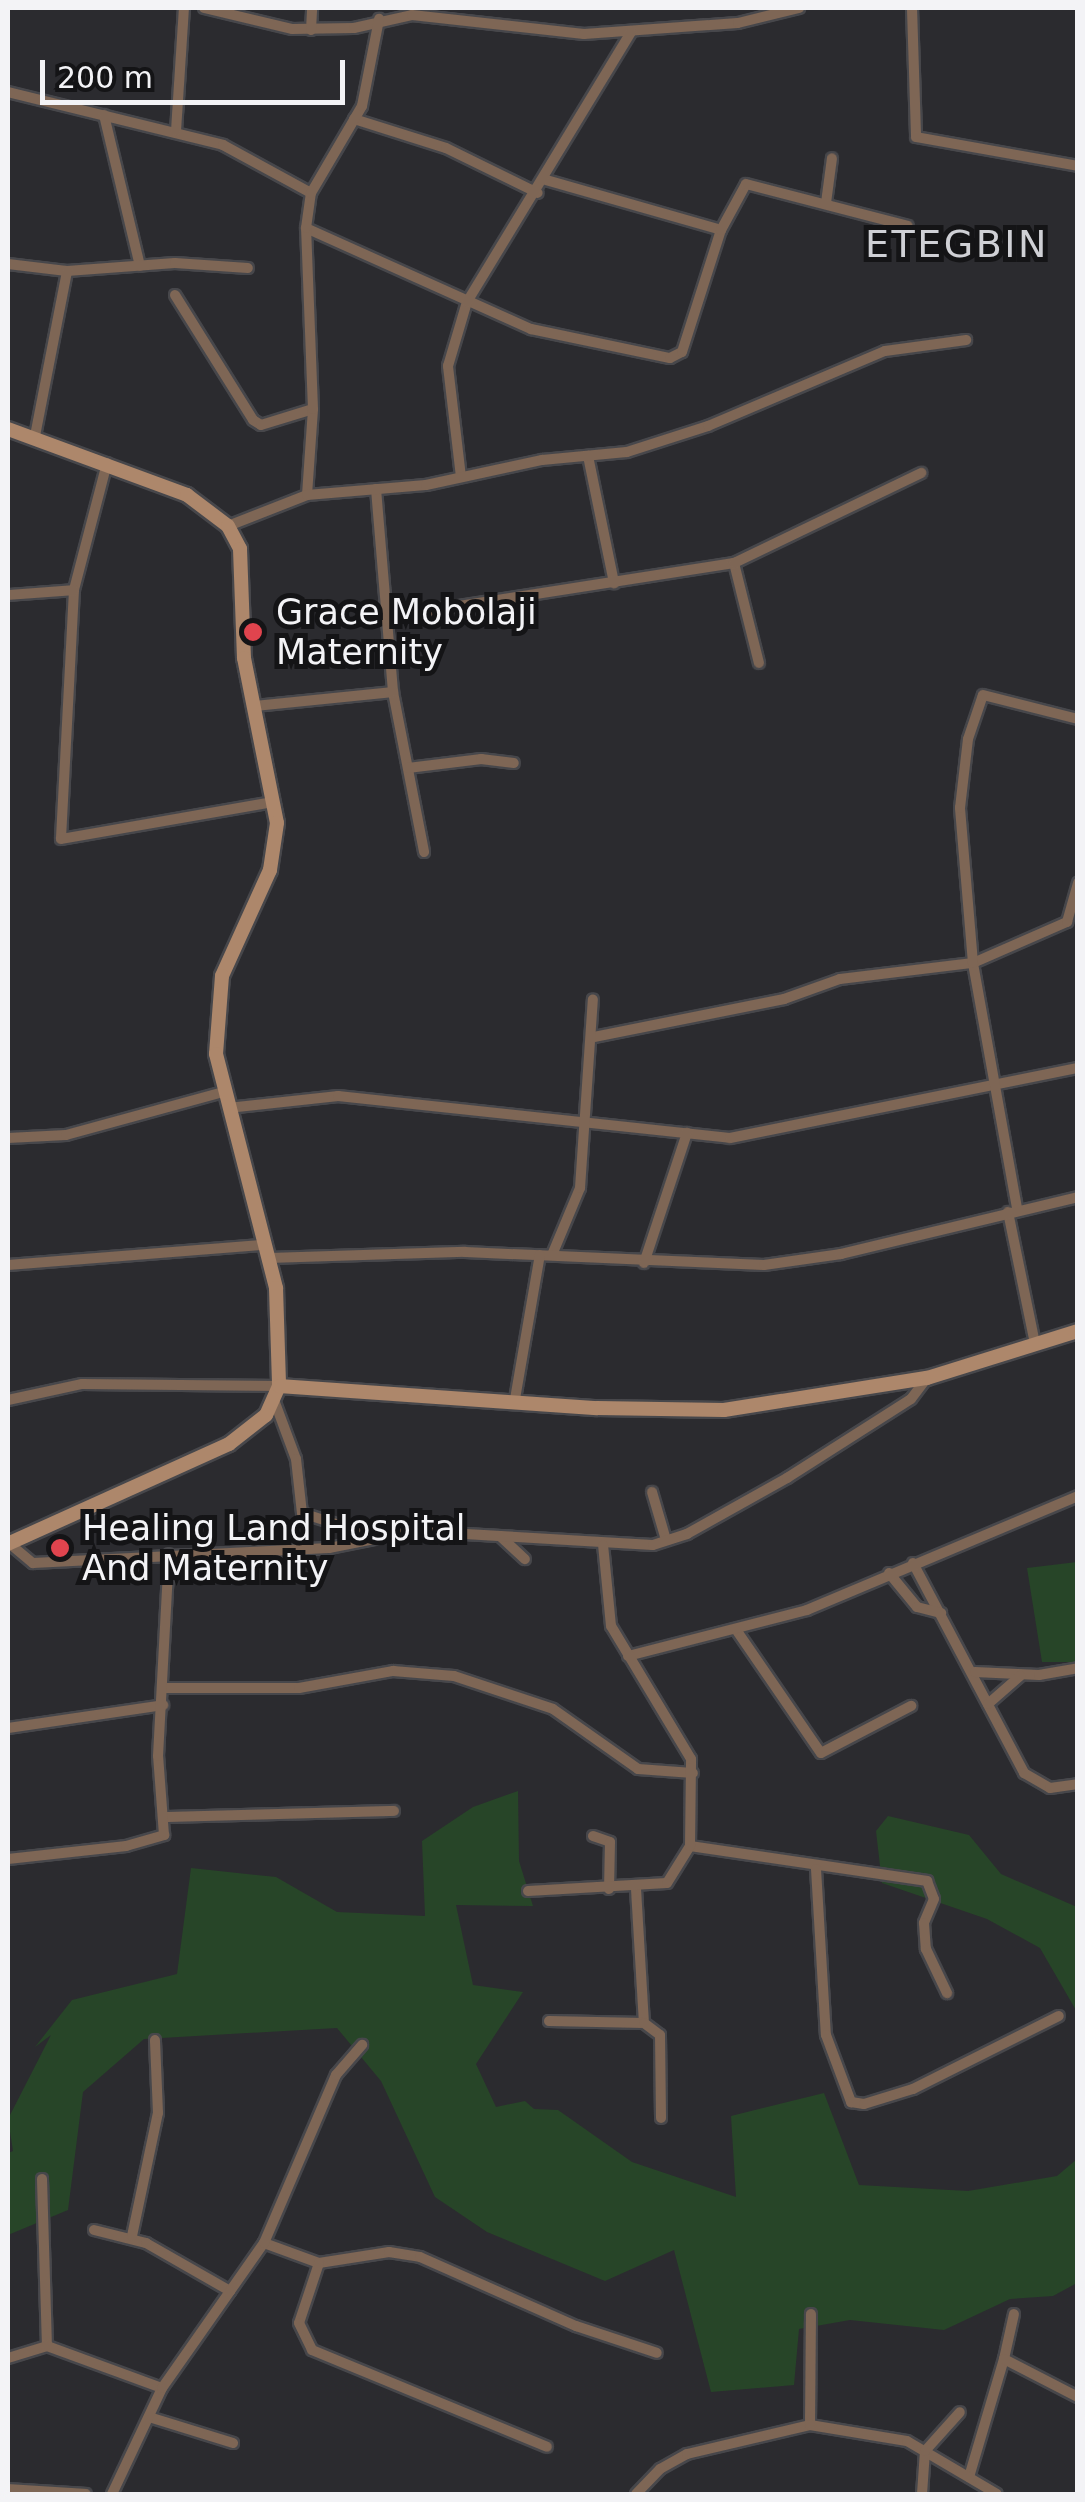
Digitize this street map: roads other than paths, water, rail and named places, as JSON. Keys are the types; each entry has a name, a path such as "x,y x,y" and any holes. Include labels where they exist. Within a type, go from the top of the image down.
{"street":[{"path":"176,131 184,8"},
{"path":"204,8 311,30 354,28 379,19 412,15 632,32 738,23 795,8"},
{"path":"311,30 312,8"},
{"path":"912,8 916,137 1078,166"},
{"path":"307,495 313,409 306,228 311,193 354,119 375,64 379,19"},
{"path":"462,477 448,366 467,302 546,180 632,32"},
{"path":"8,92 176,131 248,154 311,193"},
{"path":"104,115 140,266"},
{"path":"354,119 446,148 538,193"},
{"path":"826,204 832,158"},
{"path":"546,180 722,230"},
{"path":"306,228 467,302 548,334 670,358 682,352 722,230 746,184 826,204 872,222 908,226"},
{"path":"8,264 67,272 140,266 248,268"},
{"path":"35,436 67,272"},
{"path":"175,295 253,420 262,424 313,409"},
{"path":"228,526 307,495 627,452 708,426 885,351 966,340"},
{"path":"8,429 188,494 228,526 245,574 244,658 274,802 270,870 222,976 215,1030 227,1108 279,1309 277,1393 296,1459 302,1513 373,1536"},
{"path":"588,456 614,583"},
{"path":"108,462 74,590 61,839 274,802"},
{"path":"389,617 734,562 921,473"},
{"path":"376,488 393,692 424,852"},
{"path":"734,562 759,664"},
{"path":"8,595 74,590"},
{"path":"255,706 393,692"},
{"path":"1035,1343 998,1084 972,962 960,808 974,705 983,695 996,695 1078,719"},
{"path":"408,768 481,759 514,763"},
{"path":"594,1036 784,999 840,980 972,962 1067,922 1078,883"},
{"path":"516,1398 546,1255 580,1188 594,1036 593,1000"},
{"path":"227,1108 338,1096 588,1119 730,1138 1078,1068"},
{"path":"8,1138 66,1136 224,1092"},
{"path":"644,1262 687,1133"},
{"path":"8,1264 266,1251 546,1255 644,1262 808,1260 1078,1197"},
{"path":"8,1400 82,1384 516,1398 724,1410 927,1378 1078,1331"},
{"path":"277,1393 252,1429 229,1444 8,1544 32,1563 329,1548 373,1536 499,1535 603,1545 666,1540 786,1478 911,1399 927,1378"},
{"path":"652,1492 666,1540"},
{"path":"628,1656 808,1610 1078,1496"},
{"path":"499,1535 524,1560"},
{"path":"528,1891 636,1889 667,1883 690,1846 692,1773 685,1745 628,1656 606,1605 603,1545"},
{"path":"8,1859 162,1839 169,1554"},
{"path":"913,1563 1032,1781 1050,1788 1078,1784"},
{"path":"889,1573 917,1607 942,1613"},
{"path":"737,1631 821,1753 911,1706"},
{"path":"975,1672 1020,1676 1078,1668"},
{"path":"164,1688 299,1688 393,1671 454,1676 552,1709 638,1769 692,1773"},
{"path":"988,1704 1020,1676"},
{"path":"8,1728 163,1705"},
{"path":"163,1817 394,1811"},
{"path":"593,1836 610,1842 609,1889"},
{"path":"690,1846 816,1869 920,1879 934,1887 924,1934 947,1993"},
{"path":"816,1869 826,2035 850,2102 913,2088 1059,2016"},
{"path":"636,1889 644,2023 665,2046 661,2118"},
{"path":"549,2021 644,2023"},
{"path":"132,2236 158,2113 154,2040"},
{"path":"112,2494 162,2388 264,2243 336,2075 362,2045"},
{"path":"42,2179 47,2346"},
{"path":"94,2230 132,2236 230,2291"},
{"path":"264,2243 319,2263 389,2252 420,2257 576,2326 658,2353"},
{"path":"319,2263 300,2323 300,2337 312,2350 547,2447"},
{"path":"810,2425 812,2314"},
{"path":"969,2478 1014,2314"},
{"path":"8,2358 47,2346 162,2388"},
{"path":"1004,2359 1078,2397"},
{"path":"922,2494 925,2451 960,2412"},
{"path":"149,2417 233,2443"},
{"path":"636,2494 660,2469 688,2454 810,2425 870,2430 925,2451 997,2494"},
{"path":"8,2489 86,2494"}],"place":[{"name":"Grace Mobolaji Maternity","path":"253,632"},
{"name":"Healing Land Hospital And Maternity","path":"60,1548"}],"district":[{"name":"ETEGBIN","path":"957,245"}]}
